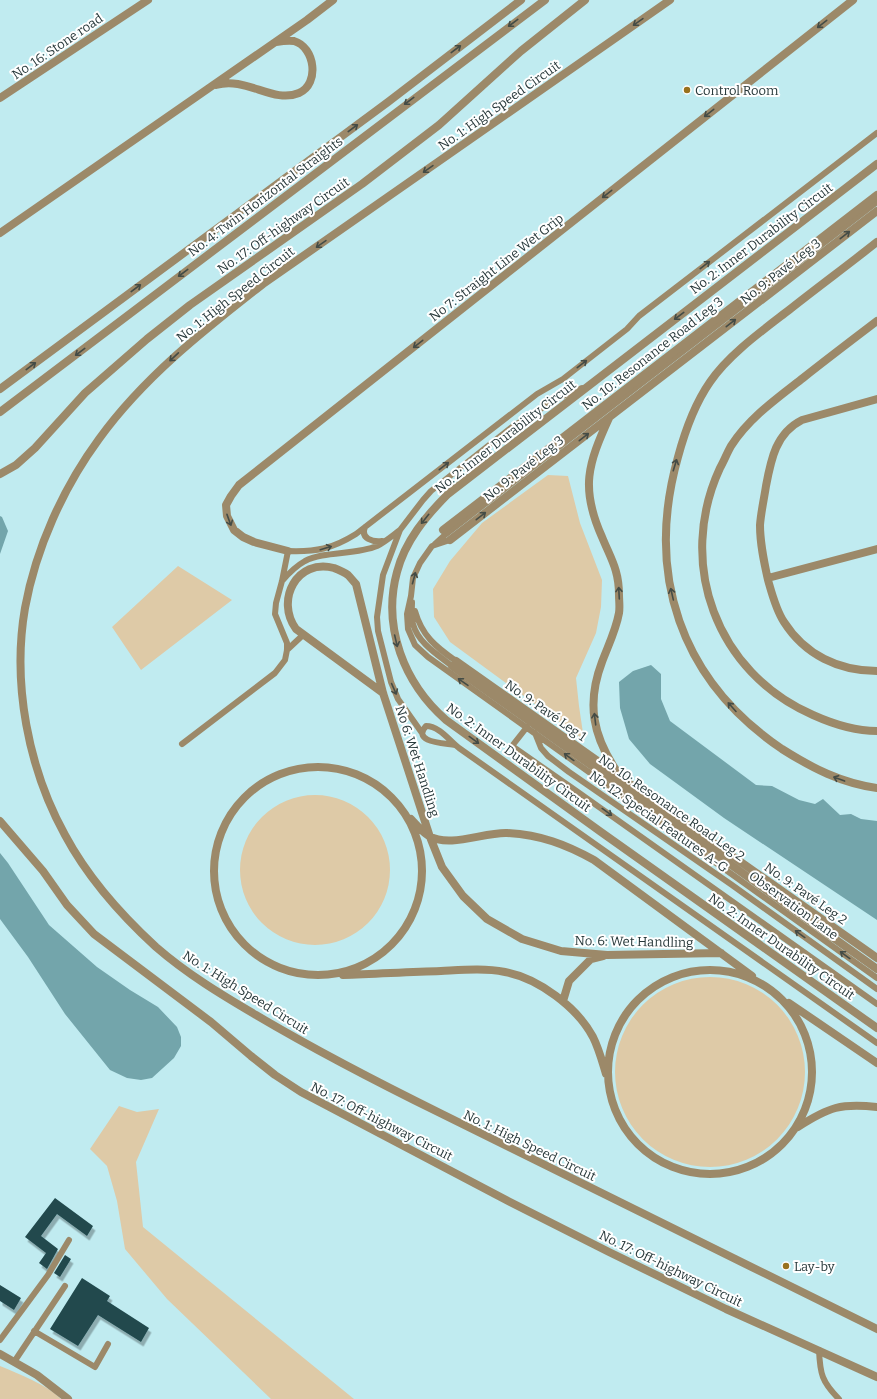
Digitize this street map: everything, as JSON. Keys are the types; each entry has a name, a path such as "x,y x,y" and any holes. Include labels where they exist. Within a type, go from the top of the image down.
{"street":[{"name":"No. 16: Stone road","path":"0,98 148,0"},
{"path":"0,233 333,0"},
{"name":"No. 4: Twin Horizontal Straights","path":"0,389 388,102 521,0"},
{"name":"No. 4: Twin Horizontal Straights","path":"0,412 545,0"},
{"name":"No. 17: Off-highway Circuit","path":"0,474 16,465 35,448 85,393 147,339 190,305 362,184 439,125 521,51 585,0"},
{"name":"No. 1: High Speed Circuit","path":"670,0 263,284 196,338 117,415 81,465 66,492 51,524 32,576 25,609 22,637 21,666 25,713 29,738 44,791 64,834 91,876 121,913 176,964 226,997 294,1038 351,1068 877,1329"},
{"name":"No 7: Straight Line Wet Grip","path":"288,552 254,542 243,537 234,530 227,516 226,505 239,485 853,0"},
{"path":"188,102 217,85 224,83 252,86 262,91 283,95 298,93 304,90 310,82 312,74 311,58 307,51 302,45 295,41 286,40 274,42"},
{"name":"No. 2: Inner Durability Circuit","path":"877,164 448,494 433,509 420,526 403,556 397,571 394,587 393,621 395,638 400,655 415,685 426,700 446,720 877,1028"},
{"name":"No. 10: Resonance Road Leg 3","path":"443,530 877,195"},
{"name":"No. 9: Pavé Leg 3","path":"450,540 877,211"},
{"path":"877,242 757,335 721,368 709,384 695,407 683,436 672,476 667,509 665,541 670,588 679,620 700,666 720,694 740,716 764,736 804,763 844,781 877,788"},
{"path":"877,321 766,406 745,427 731,446 717,474 709,496 704,519 702,556 704,579 718,623 736,654 759,681 775,695 820,719 858,729 877,731"},
{"path":"877,399 802,420 793,424 787,430 778,442 772,457 760,524 761,545 768,578 775,604 784,622 808,649 822,658 840,666 857,670 877,671"},
{"path":"610,417 597,444 591,462 589,479 590,499 594,519 612,558 617,576 619,612 613,634 596,678 593,699 594,721 600,742 608,758 622,779"},
{"path":"768,578 877,549"},
{"name":"No 6: Wet Handling","path":"383,693 296,630 290,622 288,611 289,591 299,576 318,567 329,567 348,574 356,584 383,693 430,837"},
{"name":"No. 9: Pavé Leg 1","path":"454,663 622,779"},
{"name":"No. 10: Resonance Road Leg 2","path":"454,663 877,969"},
{"name":"No 6: Wet Handling","path":"327,766 359,774 386,791 408,816 420,846 423,878 414,914 393,944 364,966 328,975 292,973 258,958 232,933 216,900 212,864 221,828 239,801 264,780 294,768 327,766"},
{"name":"No. 9: Pavé Leg 2","path":"622,779 877,958"},
{"name":"No. 6: Wet Handling","path":"408,816 430,837 442,867 463,896 487,919 522,939 561,951 607,954 721,954"},
{"name":"No. 17: Off-highway Circuit","path":"0,821 43,871 67,905 94,934 211,1022 275,1075 301,1092 350,1119 559,1227 691,1292 877,1377"},
{"name":"No. 6: Wet Handling","path":"430,837 442,840 506,833 538,836 568,846 594,860 756,979"},
{"path":"563,1001 569,981 591,959 607,954"},
{"path":"328,975 481,969 505,972 525,978 546,989 563,1001 578,1016 592,1036 600,1052 614,1111 631,1138 655,1160 685,1172 718,1175 749,1168 777,1151 798,1127 822,1112 837,1107 857,1105 877,1107"},
{"path":"607,1079 611,1044 627,1011 652,986 685,972 721,970 756,979 784,1000 877,1063"},
{"path":"784,1000 805,1030 813,1065 811,1097 798,1127"},
{"path":"0,1354 37,1375 68,1399"}],"lane":[{"path":"182,744 275,673 285,660 287,643 275,614 276,603 288,552 326,549 348,539 537,394 563,379 627,329 639,316 877,133"},
{"name":"Observation Lane","path":"877,202 452,529 432,546 417,568 413,578 407,614 408,629 415,645 428,657 877,978"},
{"path":"455,745 431,742 423,736 398,699 390,682 378,631 379,599 383,575 400,530 431,491 512,428 558,398 587,386"},
{"path":"364,527 364,535 367,539 373,542 384,541"},
{"path":"282,581 296,566 306,560 378,546 400,530"},
{"path":"432,546 443,530"},
{"path":"432,546 450,540"},
{"path":"411,596 418,621 424,633 454,663"},
{"path":"287,650 303,635"},
{"path":"422,733 426,726 431,726 440,732 455,745 877,1042"},
{"path":"527,727 512,746 877,1004"},
{"name":"No. 12: Special Features A-G","path":"534,732 541,748 548,756 569,772 732,885 877,989"},
{"path":"0,1340 48,1274 69,1240"},
{"path":"14,1362 65,1286"},
{"path":"34,1331 95,1367 108,1344"},
{"path":"819,1350 820,1369 824,1381 839,1399"}],"shaded area":[{"path":"548,475 568,476 580,523 602,580 601,607 596,633 576,678 584,740 450,642 434,617 433,589 450,561 482,523"},
{"path":"178,566 232,600 141,670 112,627"},
{"path":"308,795 322,795 337,798 350,804 363,812 373,822 387,848 390,870 389,885 384,899 373,918 363,928 337,942 322,945 308,945 293,942 280,936 267,928 257,918 243,892 240,877 240,863 243,848 249,835 257,822 267,812 293,798"},
{"path":"701,977 719,977 738,981 755,988 777,1005 789,1019 798,1036 805,1063 805,1081 798,1108 789,1125 777,1139 755,1156 738,1163 719,1167 701,1167 682,1163 665,1156 643,1139 631,1125 619,1100 615,1081 615,1063 619,1044 626,1027 643,1005 657,993 682,981"},
{"path":"119,1106 137,1112 159,1109 136,1162 143,1227 354,1399 271,1399 167,1299 125,1249 117,1201 107,1166 90,1149"},
{"path":"0,1366 40,1384 61,1399 0,1399"}],"water":[{"path":"0,516 2,517 8,531 0,554"},
{"path":"651,665 661,674 661,699 670,721 756,785 772,786 799,800 815,804 823,799 840,815 851,814 861,819 877,821 877,920 724,818 650,764 629,739 620,708 619,682 633,671"},
{"path":"0,853 49,925 97,967 158,1007 177,1027 181,1037 181,1046 174,1058 152,1078 141,1080 127,1078 110,1070 65,1014 28,957 0,919"}],"building":[{"path":"55,1198 93,1226 87,1236 57,1214 41,1236 58,1249 47,1269 39,1263 46,1253 25,1237"},
{"path":"65,1255 71,1259 60,1277 54,1273"},
{"path":"82,1278 110,1296 107,1301 149,1328 141,1342 98,1315 78,1346 50,1329"},
{"path":"0,1285 21,1298 14,1310 0,1301"}],"place":[{"name":"Control Room","path":"687,90"},
{"name":"Lay-by","path":"786,1266"}]}
